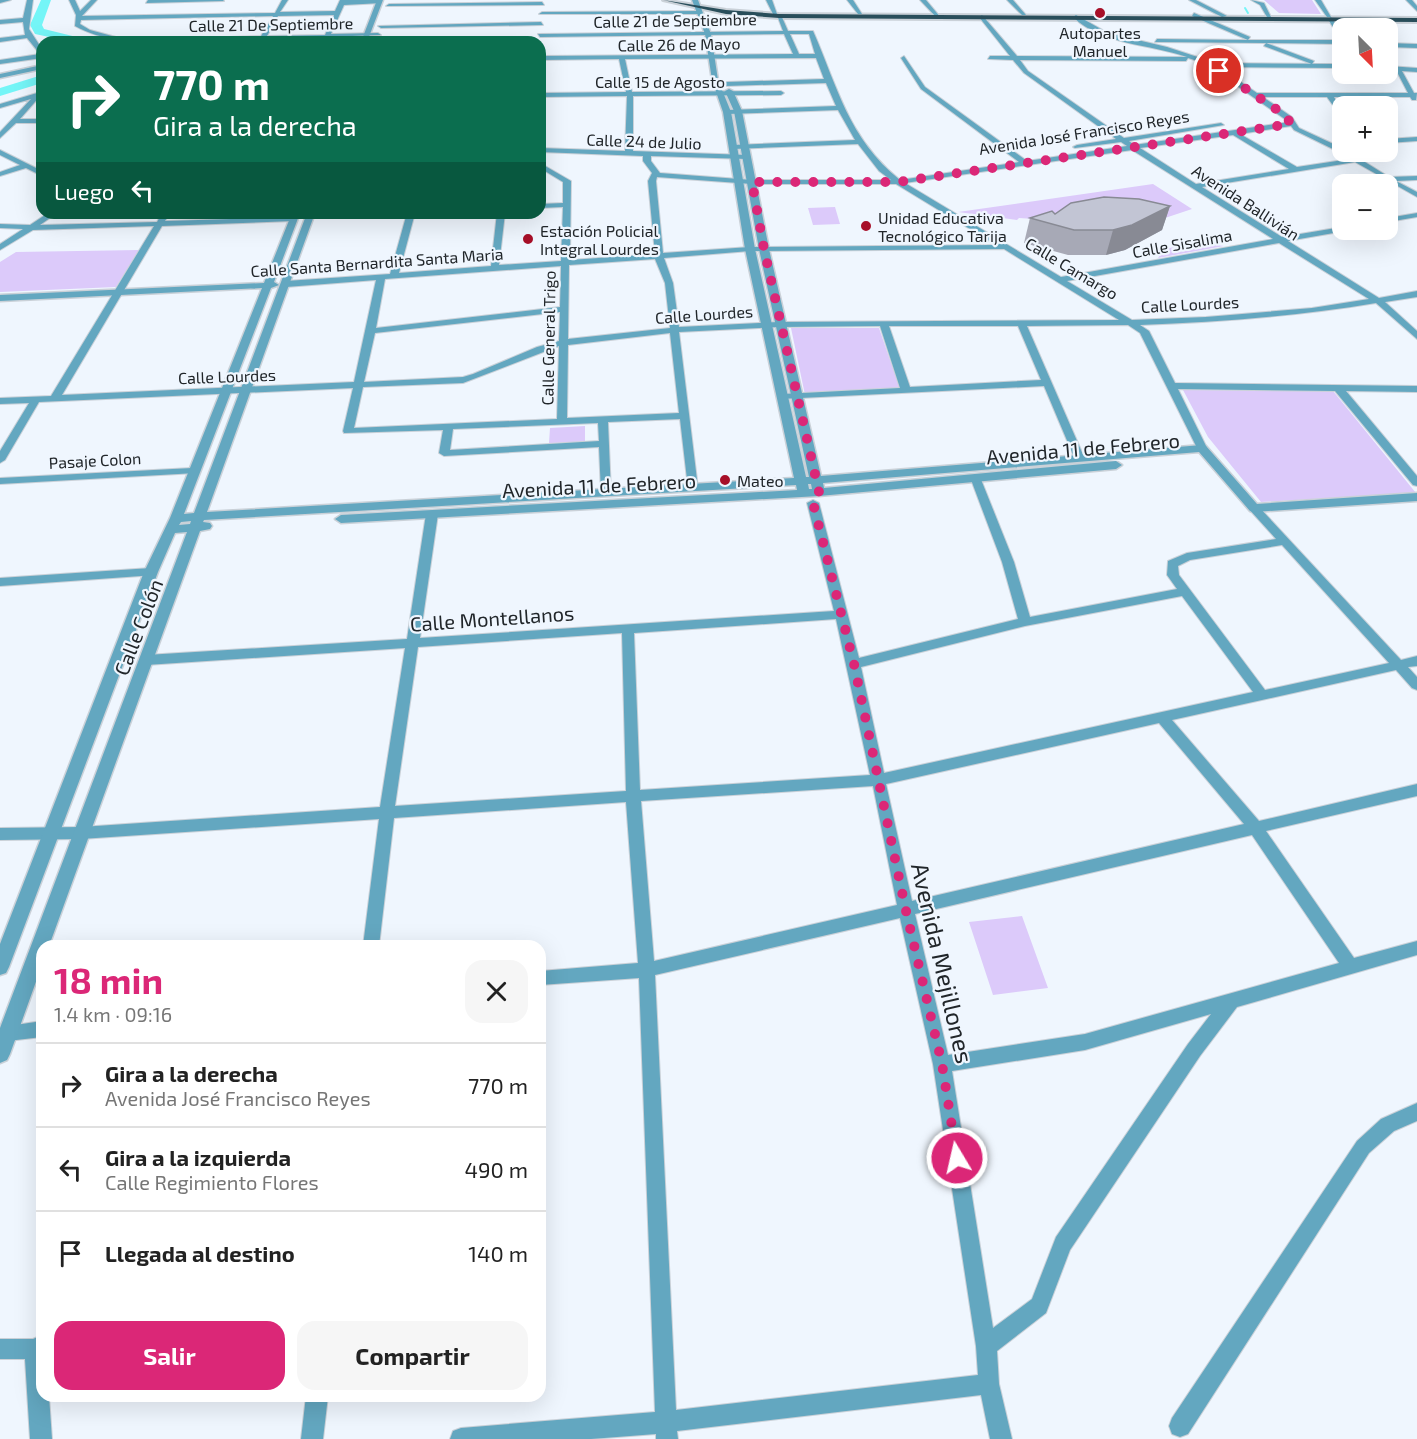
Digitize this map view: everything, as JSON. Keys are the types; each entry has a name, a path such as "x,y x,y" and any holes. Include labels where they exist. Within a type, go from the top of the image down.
{"highway":[{"path":"666,0 777,15 1024,14 1417,19"},
{"path":"685,0 696,5"},
{"path":"777,15 860,13 982,17 1224,16 1249,18 1269,16 1330,18"}],"street":[{"path":"0,1 8,0"},
{"path":"30,0 25,20 27,36 36,47"},
{"path":"72,0 78,16"},
{"path":"78,16 94,0"},
{"path":"135,16 149,1 222,0"},
{"path":"210,15 222,0"},
{"path":"263,36 285,0"},
{"path":"769,0 787,32 796,56"},
{"path":"850,0 860,13"},
{"path":"923,0 937,15"},
{"path":"1010,0 1024,14"},
{"path":"1192,0 1224,16"},
{"path":"1254,0 1262,4 1269,16"},
{"path":"1318,0 1332,22"},
{"path":"1409,0 1417,9"},
{"path":"327,36 343,2 380,1 366,36"},
{"path":"377,36 390,3 542,2 540,36"},
{"path":"542,14 696,5"},
{"name":"Avenida Mejillones","path":"696,5 708,34 715,80 738,111 764,249 799,398 811,490"},
{"path":"78,16 338,13"},
{"name":"Calle 21 De Septiembre","path":"78,16 77,25 81,28 111,36"},
{"name":"Avenida Ballivián","path":"982,17 1026,72 1134,148 1380,302 1417,336"},
{"path":"1076,17 1084,26 1098,31 1215,65 1332,66"},
{"path":"1196,17 1326,66"},
{"path":"0,22 25,20"},
{"name":"Calle 21 De Septiembre","path":"381,26 541,24"},
{"name":"Calle 21 de Septiembre","path":"546,39 810,32"},
{"name":"Calle Camargo","path":"810,32 840,108 861,142 887,175 1062,279 1144,331 1206,452"},
{"path":"0,40 27,36"},
{"path":"1134,41 1332,40"},
{"path":"1190,41 1219,71 1285,115 1296,129 1332,146"},
{"path":"1398,45 1417,46"},
{"path":"0,62 36,56"},
{"name":"Avenida Mejillones","path":"713,56 718,60 726,84 727,112 741,182 750,249 769,325 783,397 811,490 840,615 854,664 906,911 942,1064 986,1346 989,1384 1000,1439"},
{"name":"Calle 26 de Mayo","path":"546,58 818,56"},
{"path":"622,58 630,96 629,153"},
{"path":"904,58 923,88 1025,163"},
{"path":"990,58 1197,59"},
{"path":"0,76 36,67"},
{"path":"1398,69 1417,70"},
{"path":"1398,69 1417,103"},
{"path":"726,84 830,81"},
{"path":"777,83 789,110"},
{"name":"Calle 15 de Agosto","path":"546,95 781,93"},
{"path":"1329,94 1332,99"},
{"path":"1256,95 1414,95"},
{"path":"0,108 36,96"},
{"path":"0,136 36,99"},
{"path":"0,108 27,108"},
{"path":"727,112 840,108"},
{"path":"1274,117 1285,115"},
{"path":"15,121 36,121"},
{"name":"Avenida José Francisco Reyes","path":"887,175 1239,122"},
{"name":"Avenida José Francisco Reyes","path":"655,175 741,182 898,182 1291,124"},
{"path":"1233,132 1296,170"},
{"path":"1398,140 1417,139"},
{"path":"733,147 861,142"},
{"name":"Calle 24 de Julio","path":"546,150 747,157"},
{"path":"0,152 36,171"},
{"path":"647,154 647,160 654,169 655,175 652,180 659,256 669,283 693,488"},
{"path":"1197,186 1344,162"},
{"path":"1359,162 1380,174"},
{"path":"0,174 26,166"},
{"path":"546,168 561,176"},
{"path":"546,177 561,176"},
{"name":"Calle General Trigo","path":"561,176 567,181 562,420"},
{"path":"1398,179 1417,178"},
{"path":"1398,184 1417,195"},
{"path":"546,206 567,205"},
{"path":"1398,218 1417,215"},
{"path":"0,248 44,219"},
{"path":"113,226 117,219"},
{"path":"55,398 162,219"},
{"path":"0,226 113,226 214,222 231,219"},
{"name":"Calle Colón","path":"0,967 151,572 173,524 192,471 294,219"},
{"name":"Calle Colón","path":"42,940 309,219"},
{"path":"394,275 409,219"},
{"path":"495,268 500,219"},
{"name":"Calle Sisalima","path":"1062,279 1332,231"},
{"name":"Calle Santa Bernardita Santa Maria","path":"0,298 267,286 750,249 1008,247"},
{"path":"381,276 348,431 685,416"},
{"name":"Calle Lourdes","path":"0,401 463,380 479,376 549,346 565,342 676,331 769,325 1022,325 1132,322 1311,313 1417,294"},
{"path":"371,331 566,309"},
{"path":"884,325 906,391"},
{"path":"1022,325 1079,457"},
{"path":"783,397 1047,384"},
{"path":"1174,387 1417,389"},
{"path":"1337,387 1417,483"},
{"path":"0,460 36,399"},
{"path":"603,418 606,493"},
{"path":"449,425 444,453 604,444"},
{"path":"1206,452 1254,508 1417,685"},
{"name":"Avenida 11 de Febrero","path":"434,508 693,488 811,490 1079,457 1206,452"},
{"name":"Avenida 11 de Febrero","path":"434,508 811,490 975,477 1206,452"},
{"name":"Pasaje Colon","path":"0,482 192,471"},
{"path":"975,477 1008,562 1025,622"},
{"path":"1254,508 1417,497"},
{"path":"173,524 434,508 387,812 372,940"},
{"path":"1263,696 1173,575 1172,564 1187,557 1286,541"},
{"path":"0,582 151,572"},
{"path":"854,664 1025,622 1185,591"},
{"name":"Calle Montellanos","path":"146,660 840,615"},
{"path":"628,628 633,795 647,970 667,1430"},
{"path":"0,834 81,833 878,780 1417,661"},
{"path":"1162,718 1254,826 1351,967"},
{"path":"546,978 647,970 906,911 1254,826 1417,790"},
{"path":"942,1064 1085,1042 1417,948"},
{"name":"Calle Colón","path":"0,1054 36,956"},
{"path":"986,1346 1039,1306 1063,1244 1194,1050 1232,1000"},
{"path":"8,1033 36,1030"},
{"path":"1180,1426 1363,1147 1382,1127 1402,1116 1417,1112"},
{"path":"0,1349 36,1347"},
{"path":"461,1439 667,1430 989,1384"},
{"path":"40,1402 41,1439"},
{"path":"312,1439 316,1402"}],"shaded area":[{"path":"1264,0 1312,0 1321,14 1279,13"},
{"path":"1153,184 1192,209 1141,226 1019,218 1017,220 958,212"},
{"path":"835,207 840,224 813,225 808,208"},
{"path":"1197,243 1224,246 1158,258 1164,249"},
{"path":"139,250 116,287 0,292 0,262 16,252"},
{"path":"791,328 879,328 900,389 805,395"},
{"path":"1183,390 1333,391 1416,493 1261,502 1208,437"},
{"path":"585,426 585,442 549,443 550,428"},
{"path":"1022,916 1048,988 993,995 969,922"}],"building":[{"path":"1104,197 1139,199 1170,206 1132,225 1113,230 1074,230 1030,218 1052,211 1055,214 1071,203"}],"waterway":[{"path":"46,0 36,25 39,32 60,36"},
{"path":"1245,8 1248,13"},
{"path":"0,92 36,81"}],"place":[{"name":"Autopartes Manuel","path":"1100,13"},
{"name":"Unidad Educativa Tecnológico Tarija","path":"866,226"},
{"name":"Estación Policial Integral Lourdes","path":"528,239"},
{"name":"Mateo","path":"725,480"}],"route":[{"path":"957,1158 942,1064 906,911 854,664 813,503 819,492 764,249 752,182 898,182 1291,124 1290,118 1219,71"}]}
